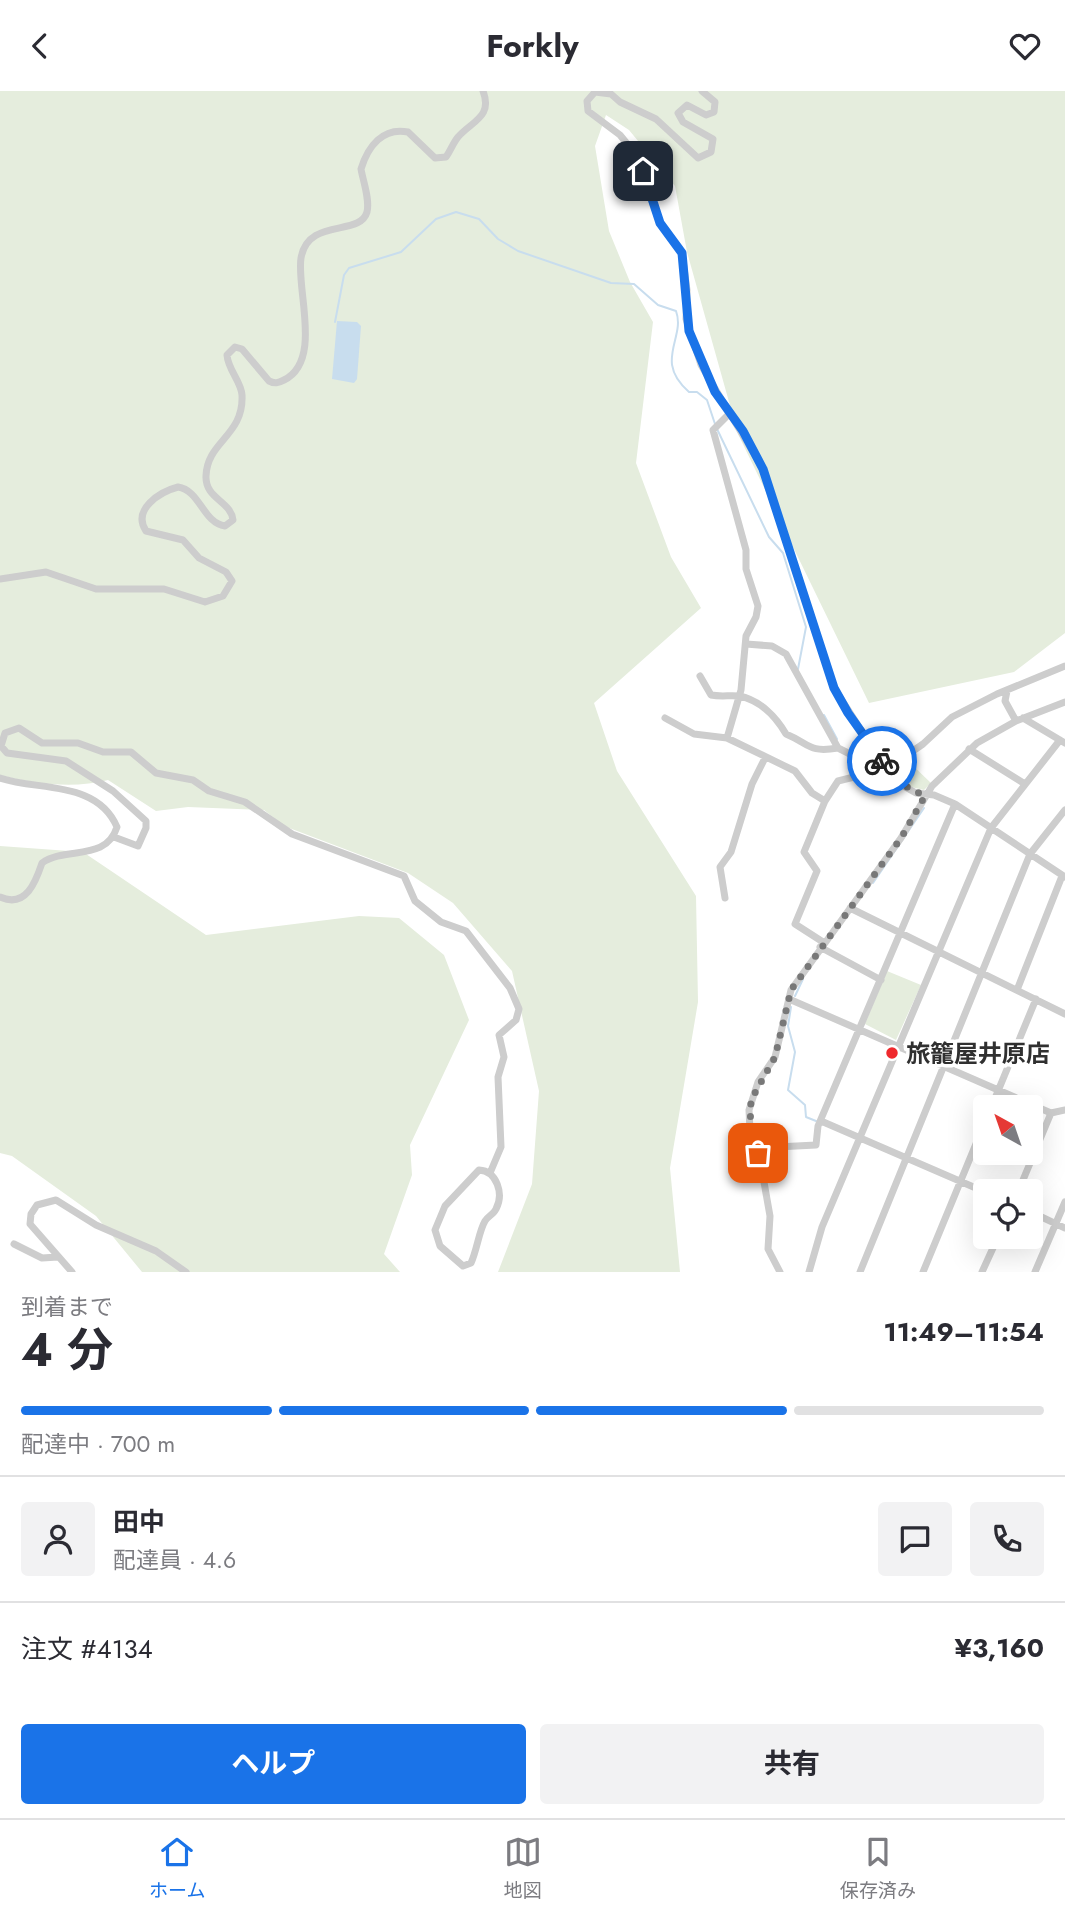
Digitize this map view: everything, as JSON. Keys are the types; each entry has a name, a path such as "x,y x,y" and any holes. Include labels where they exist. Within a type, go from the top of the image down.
{"street":[{"path":"0,579 46,572 96,589 164,589 205,602 218,599 229,591 232,581 226,572 199,558 183,540 146,531 142,523 143,512 163,494 178,487 188,491 216,523 225,526 233,520 230,511 209,493 206,475 209,458 232,434 241,412 242,393 227,355 235,347 242,349 269,381 281,382 289,377 300,357 306,331 301,260 308,241 324,231 360,222 365,216 367,203 361,169 380,136 391,131 408,132 435,158 446,157 456,139 484,115 486,107 483,91"},
{"path":"702,91 715,102 714,112 706,115 687,105 678,113 683,122 713,139 711,152 698,158 656,119 611,94 595,92 587,101 589,111 620,135 637,156 660,223 682,253 689,331 708,379 763,469 834,688 884,771 925,796 934,795 955,804 1064,876 1017,990"},
{"path":"727,738 738,696 746,636 756,617 757,595 746,569 746,550 716,449 718,425 730,413"},
{"path":"746,644 772,646 786,654 838,748 848,753 870,773"},
{"path":"881,980 795,924 816,875 816,868 804,852 825,801 838,781 884,771 922,744 952,717 1065,666"},
{"path":"700,676 711,695 738,696 752,701 780,720 786,734 802,745 820,751 838,748"},
{"path":"809,1272 822,1227 991,828 1025,784 1063,742 1020,720 1005,701 1007,691"},
{"path":"780,1272 768,1249 770,1216 758,1148 750,1130 751,1100 775,1057 794,984 901,838 925,796 969,749 1020,720 1065,702"},
{"path":"665,718 694,734 727,738 795,771 811,793 825,801"},
{"path":"114,837 138,846 146,828 146,821 113,791 66,761 7,753 1,746 5,733 19,728 42,743 78,743 103,752 131,752 156,773 193,780 209,791 245,802 292,834 404,876 415,901 441,922 466,931 510,988 519,1009 516,1020 499,1035 504,1057 498,1077 501,1147 490,1173"},
{"path":"969,749 1025,784"},
{"path":"725,898 720,867 736,841 737,827 752,784 765,758"},
{"path":"0,778 56,786 82,795 110,814 117,827 114,837 88,852 49,858 42,863 34,887 25,896 15,900 0,897"},
{"path":"758,1148 816,1145 821,1121 955,804"},
{"path":"860,1272 1030,854 1065,810"},
{"path":"850,908 1065,1014"},
{"path":"789,999 945,1064 1051,1113 1065,1110"},
{"path":"996,1095 1036,999"},
{"path":"1023,1179 1051,1113"},
{"path":"821,1121 973,1187"},
{"path":"923,1272 973,1151"},
{"path":"479,1170 490,1173 499,1188 499,1202 485,1221 471,1263 460,1265 438,1243 436,1226 445,1206 470,1175 479,1170"},
{"path":"72,1272 30,1224 31,1214 37,1205 47,1200 56,1200 96,1225 156,1251 186,1272"},
{"path":"1035,1272 1065,1202"},
{"path":"1043,1218 1065,1228"},
{"path":"14,1244 42,1258 58,1257"},
{"path":"982,1272 993,1249"}],"green space":[{"path":"0,91 1065,91 1065,633 1014,672 869,703 738,434 687,252 675,186 629,130 606,115 595,146 609,231 630,282 653,322 636,463 671,557 701,608 594,703 617,771 696,896 698,1002 670,1168 680,1272 498,1272 532,1184 539,1091 512,971 453,903 408,873 284,826 264,810 188,807 156,811 108,780 54,784 0,775"},
{"path":"906,759 931,783 924,790 911,787 888,770"},
{"path":"0,846 83,852 206,935 359,916 399,918 444,955 469,1020 410,1145 412,1175 384,1254 400,1272 142,1272 96,1216 12,1156 0,1153"},
{"path":"887,971 921,985 896,1040 865,1024"}],"water":[{"path":"337,321 357,322 361,326 357,379 354,383 332,379"}],"waterway":[{"path":"335,322 344,275 349,268 401,252 436,219 456,212 479,219 498,239 518,251 611,283 634,284 658,305 676,311 678,321 673,370 689,392 697,392 707,400 715,424"},
{"path":"717,429 769,537 783,553 806,627 798,669"},
{"path":"824,715 837,739"},
{"path":"873,883 924,808"},
{"path":"795,996 803,979"},
{"path":"791,1007 788,1026 795,1052 788,1090 805,1105 806,1117 816,1121"}],"way so far":[{"path":"758,1153 750,1130 751,1100 758,1082 775,1057 791,990 823,942 901,838 925,796 882,774 886,769 882,761"}],"place":[{"name":"旅籠屋井原店","path":"892,1053"}],"route":[{"path":"643,171 663,230 682,253 687,290 686,319 701,365 715,392 743,431 763,469 834,688 882,761"}]}
